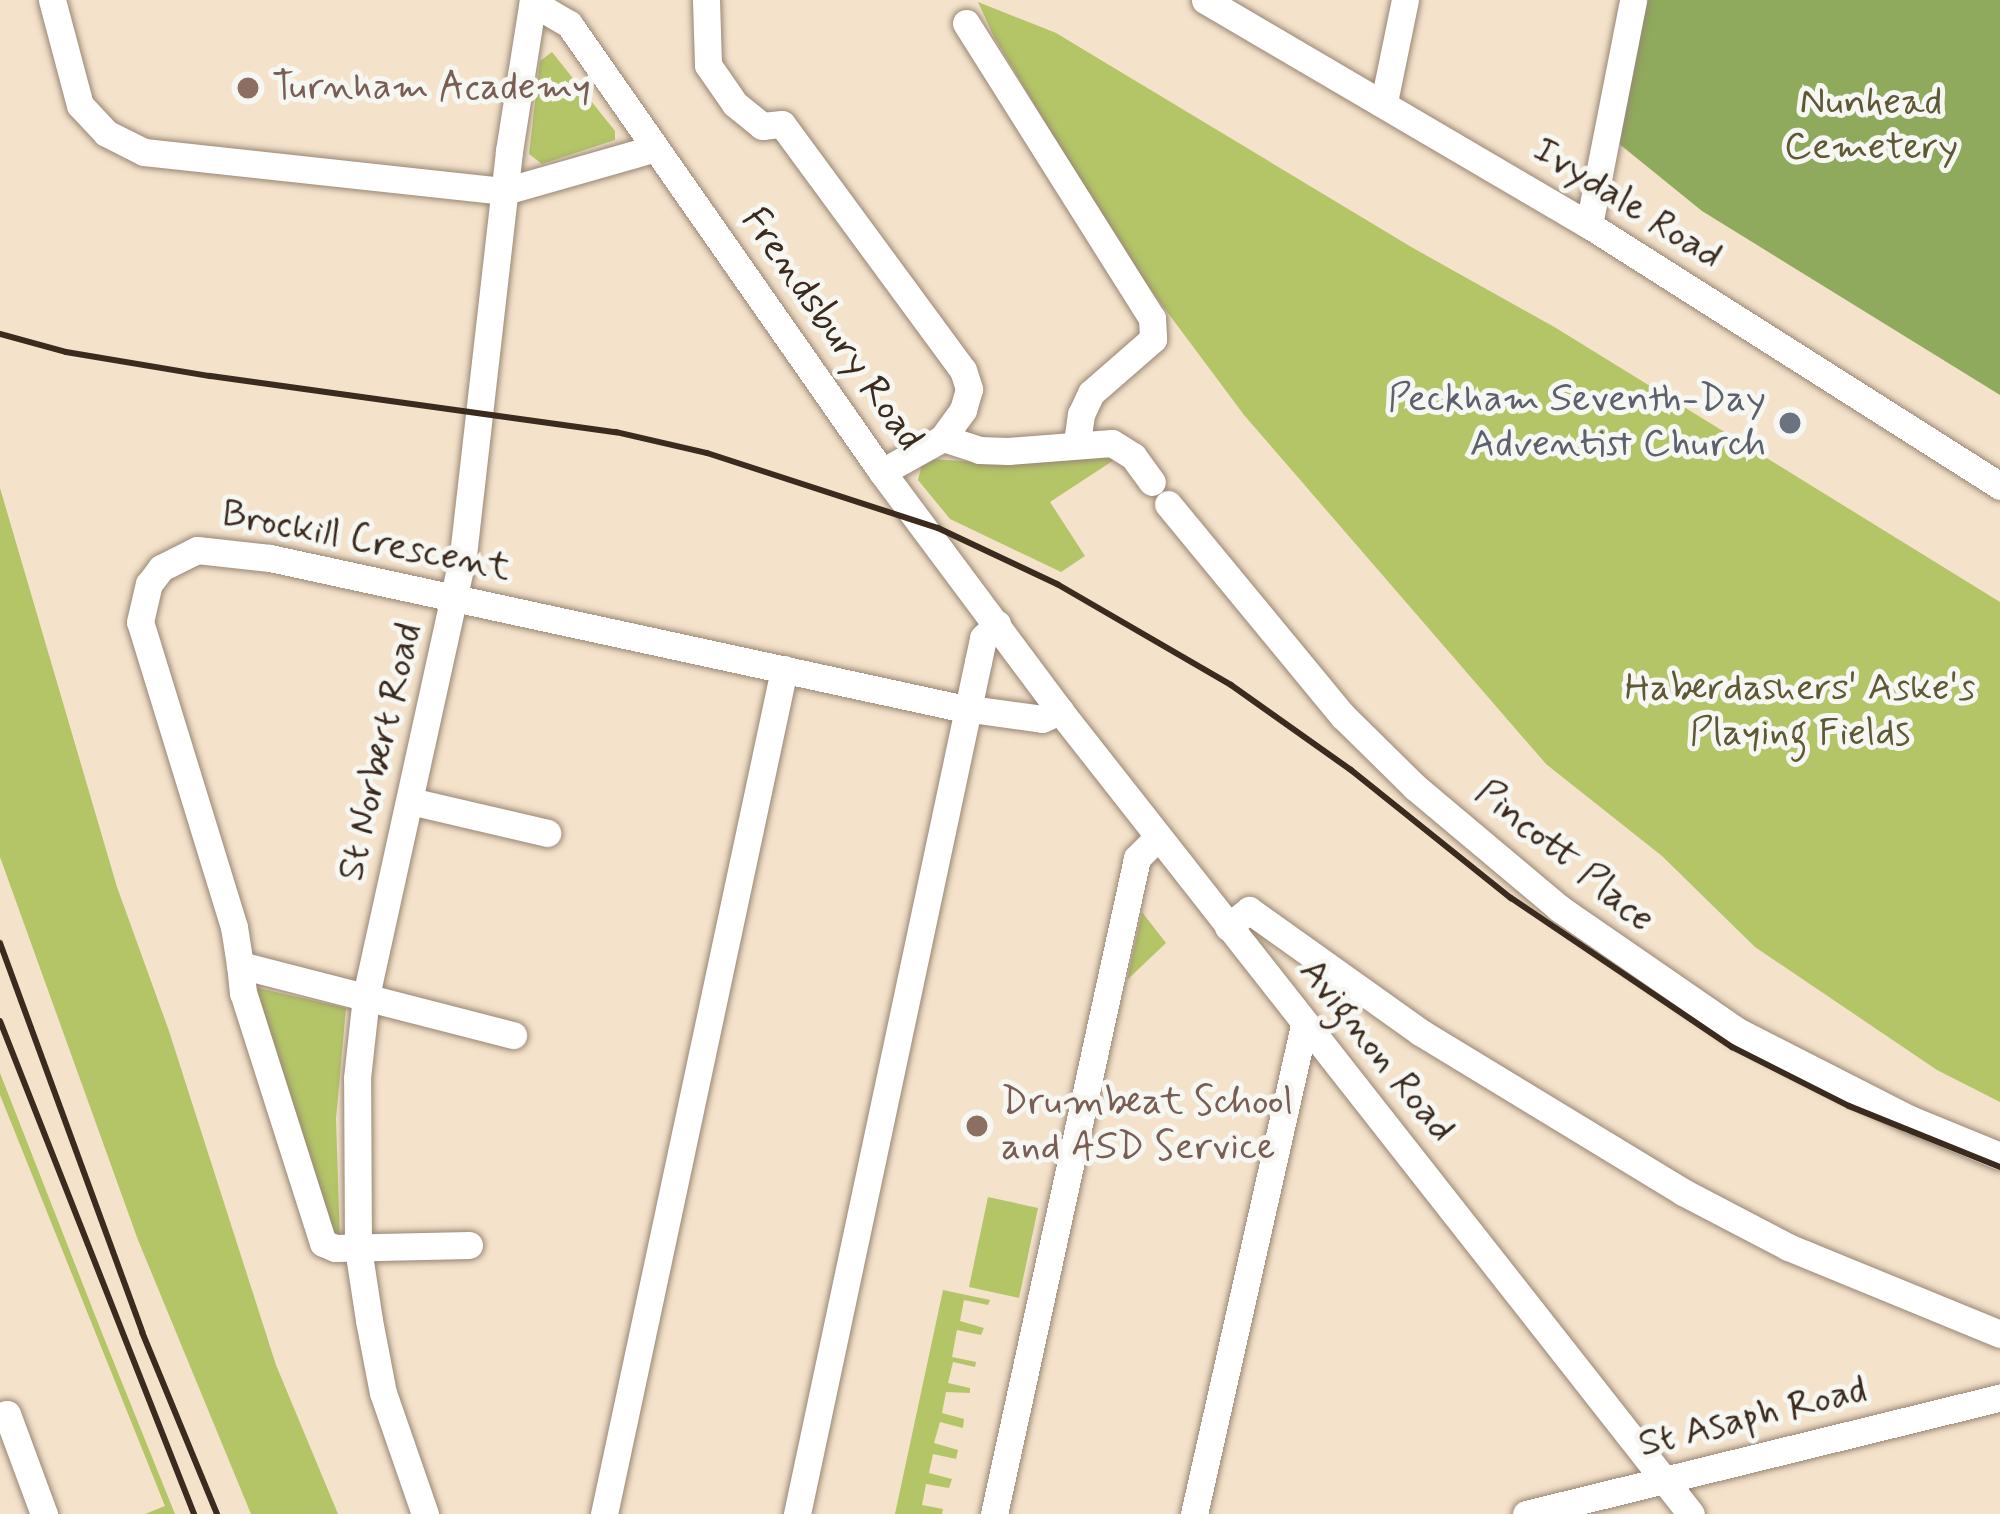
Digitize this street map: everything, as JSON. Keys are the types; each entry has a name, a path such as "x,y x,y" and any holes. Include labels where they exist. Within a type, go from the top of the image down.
{"street":[{"path":"52,0 80,105 106,133 144,152 505,191 652,149"},
{"path":"706,0 708,65 734,104 762,126 782,124 958,356 969,389 963,410 943,438 882,472"},
{"name":"Ivydale Road","path":"1205,0 1589,224 2000,486"},
{"path":"1384,102 1405,0"},
{"path":"1589,224 1633,0"},
{"name":"St Norbert Road","path":"424,1514 383,1393 358,1247 355,1138 366,997 456,597 533,2"},
{"name":"Frendsbury Road","path":"533,2 569,24 882,472 1060,711"},
{"path":"966,23 1152,318 1153,339 1091,394 1081,414 1077,443"},
{"name":"Pincott Place","path":"943,438 1008,452 1077,443 1123,448 1238,596 1352,725 1415,787 1558,908 1737,1031 1910,1119 2000,1156"},
{"name":"Brockill Crescent","path":"358,1247 335,1248 317,1233 243,993 228,907 143,642 140,622 149,584 176,558 218,549 968,707"},
{"path":"797,1514 983,638 997,624"},
{"path":"604,1514 784,669"},
{"path":"968,707 1042,719 1060,711"},
{"name":"Avignon Road","path":"1060,711 1157,838 1238,918 1299,1019 1691,1514"},
{"path":"410,801 547,833"},
{"path":"994,1514 1124,911 1137,858 1157,838"},
{"path":"1238,918 1683,1192 1788,1247 2000,1334"},
{"path":"240,965 513,1035"},
{"path":"1194,1514 1299,1019 1334,975"},
{"path":"358,1247 469,1245"},
{"name":"St Asaph Road","path":"1526,1514 2000,1398"},
{"path":"0,1416 7,1414 44,1514"}],"green space":[{"name":"Nunhead Cemetery","path":"1637,0 2000,0 2000,395 1702,211 1607,134"},
{"name":"Haberdashers' Aske's Playing Fields","path":"978,2 1056,33 1413,248 1556,328 2000,602 2000,1102 1937,1070 1755,947 1662,856 1546,764 1244,415 1124,254 994,37"},
{"path":"552,52 615,131 615,140 542,164 529,154 540,61"},
{"path":"1097,455 1114,460 1050,502 1085,556 1061,572 950,519 918,480 922,464 932,459 991,463"},
{"path":"0,488 117,887 169,1031 276,1365 338,1514 251,1514 138,1240 0,857"},
{"path":"1142,912 1166,943 1127,980"},
{"path":"258,988 346,1008 336,1119 340,1242 334,1241 255,992"},
{"path":"0,1073 175,1514 145,1514 165,1506 0,1095"},
{"path":"988,1197 1038,1208 1019,1298 969,1287"},
{"path":"943,1290 990,1300 988,1305 964,1300 960,1321 984,1328 981,1335 957,1330 952,1357 976,1362 975,1367 953,1362 948,1383 970,1388 970,1393 946,1392 942,1413 964,1419 963,1428 940,1422 934,1443 958,1450 956,1459 933,1454 929,1473 952,1479 949,1488 926,1484 922,1505 943,1509 942,1514 895,1514"}],"railway":[{"path":"0,334 66,352 210,376 616,432 707,453 938,528 1057,584 1231,685 1351,770 1511,898 1732,1047 1849,1106 2000,1167"},
{"path":"0,943 142,1332 217,1514"},
{"path":"0,1021 194,1514"}],"place":[{"name":"Turnham Academy","path":"248,88"},
{"name":"Peckham Seventh-Day Adventist Church","path":"1790,423"},
{"name":"Drumbeat School and ASD Service","path":"977,1126"}]}
